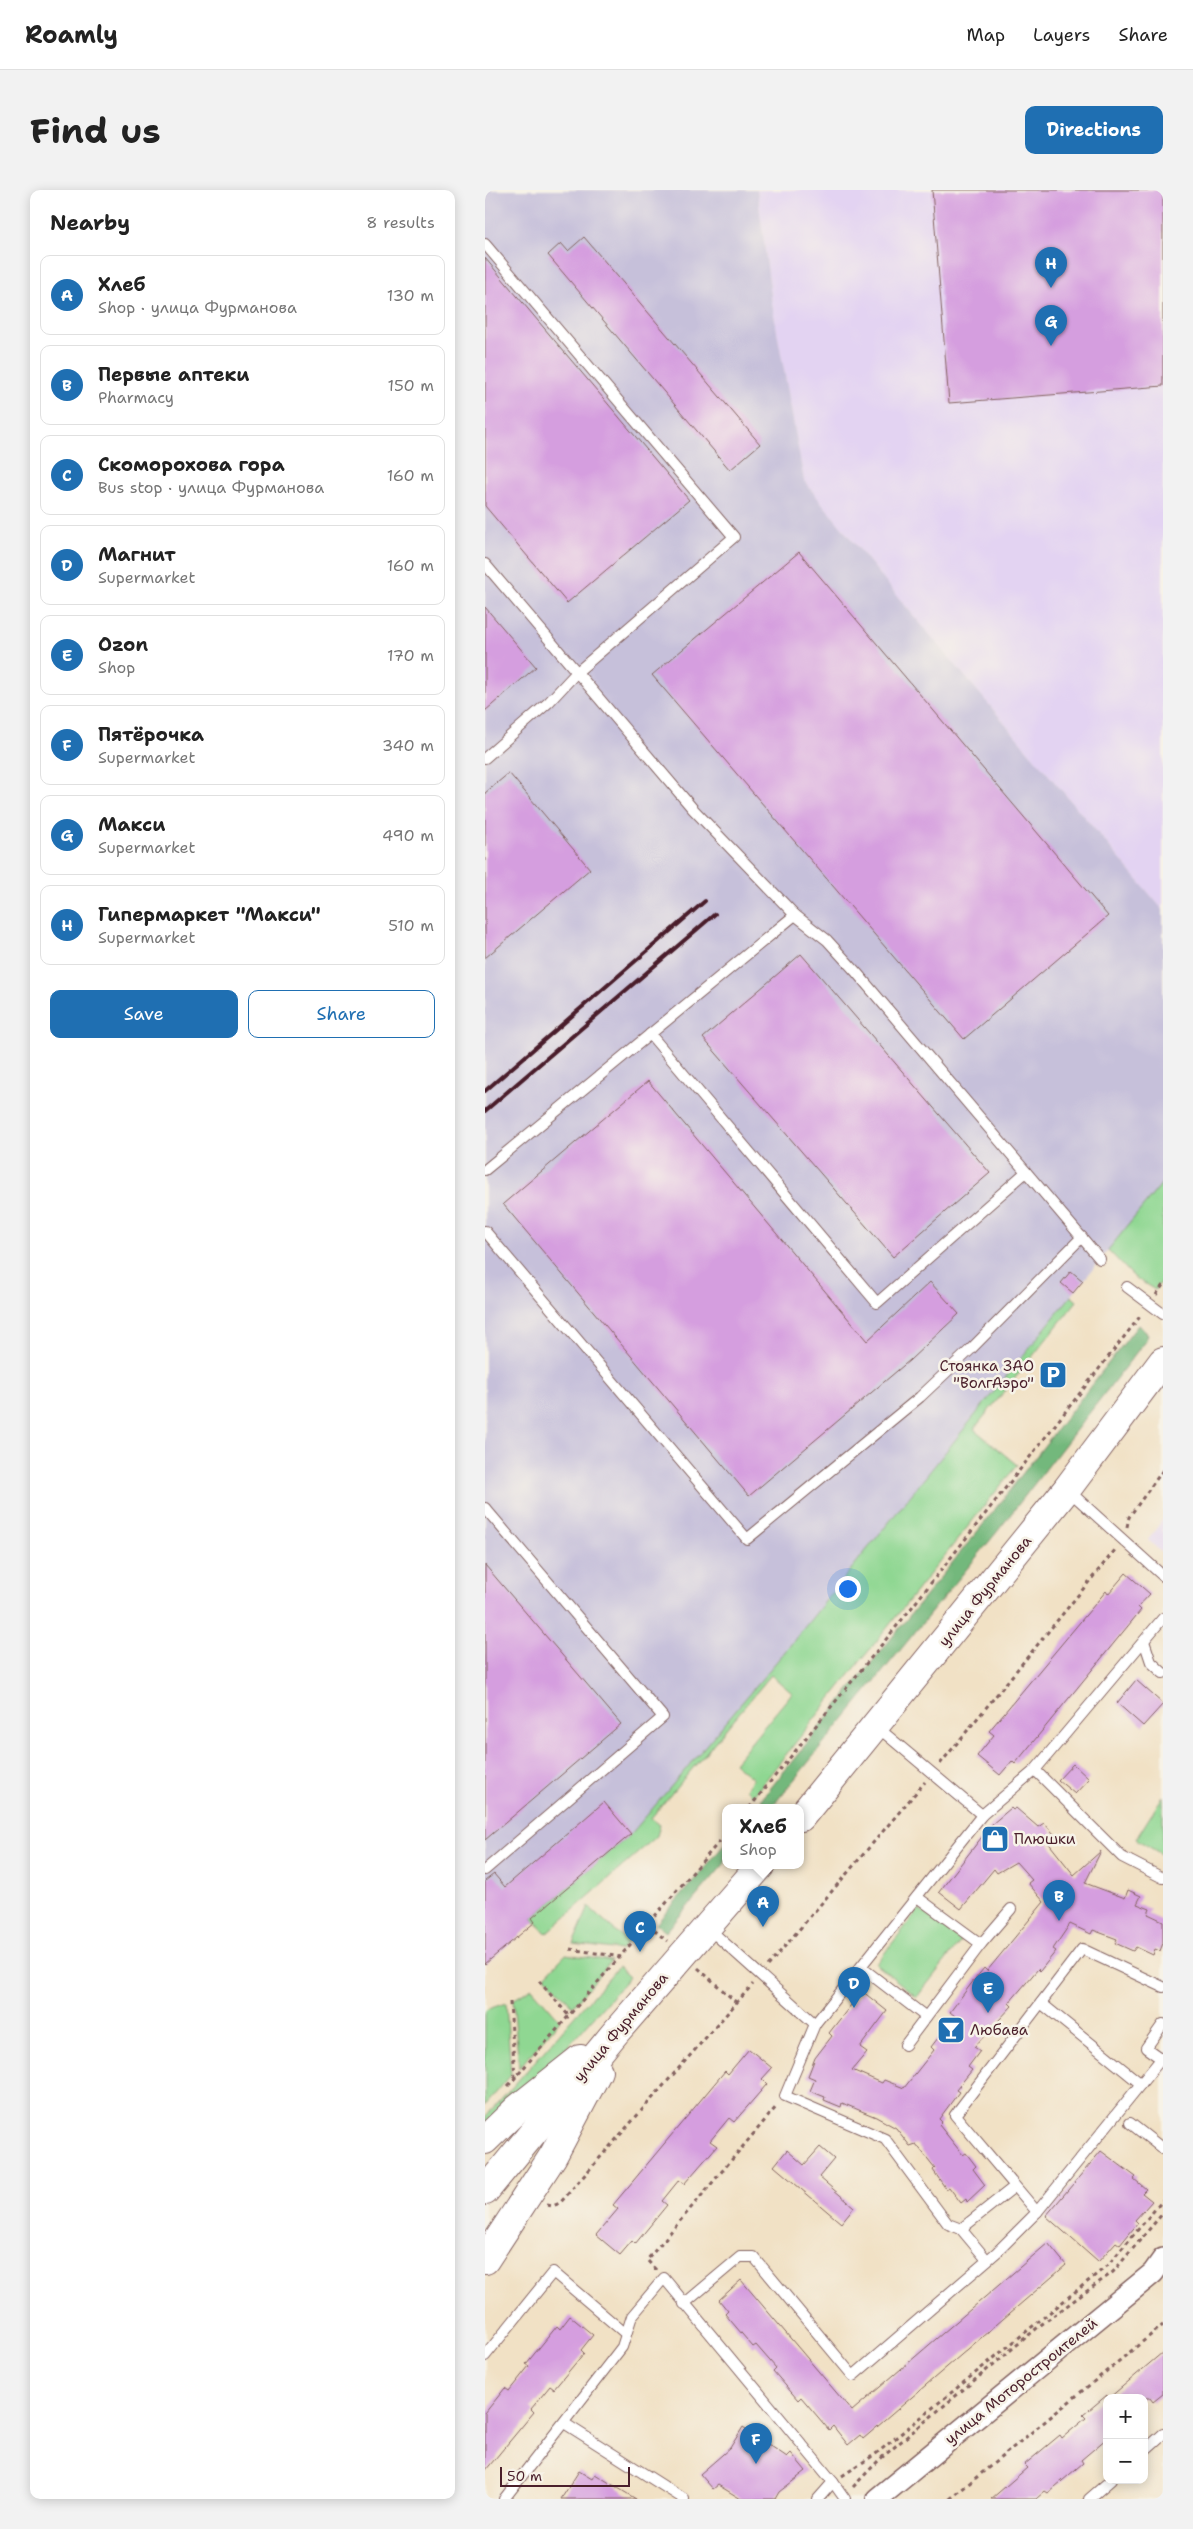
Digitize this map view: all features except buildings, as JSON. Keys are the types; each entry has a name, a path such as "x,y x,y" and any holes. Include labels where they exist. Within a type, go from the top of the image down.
{"main road":[{"name":"улица Фурманова","path":"804,1814 1067,1490 1163,1361"},
{"name":"улица Фурманова","path":"496,2177 615,2033 757,1869"},
{"path":"485,2140 558,2075 615,2033"},
{"path":"485,2260 529,2195 592,2084 615,2033"},
{"path":"485,2144 492,2146 501,2153 504,2164 496,2177"},
{"path":"496,2177 513,2168 524,2172 531,2182 529,2195"}],"street":[{"name":"улица Моторостроителей","path":"877,2499 1160,2272"}],"lane":[{"path":"485,244 734,537 576,673 549,702 485,758"},
{"path":"485,564 693,809 795,915 827,940 845,960 1100,1259"},
{"path":"485,1170 795,915"},
{"path":"650,1034 877,1303 1026,1172"},
{"path":"485,1231 747,1539 920,1397 971,1349 1082,1237"},
{"path":"1127,1287 1163,1314"},
{"path":"1067,1490 1124,1538 1163,1576"},
{"path":"485,1508 663,1717 485,1870"},
{"path":"987,2260 961,2229 948,2224 885,2139 785,2096 815,2024 982,1815 1035,1770 1163,1618"},
{"path":"1144,1641 1151,1662 1163,1673"},
{"path":"875,1726 982,1815"},
{"path":"1035,1770 1122,1857 1163,1878"},
{"path":"917,1896 981,1944"},
{"path":"905,2045 981,1944 1011,1909"},
{"path":"707,1927 815,2024"},
{"path":"1037,2212 1014,2188 955,2115 1082,1949 1163,1987"},
{"path":"861,1966 926,2017"},
{"path":"1041,2003 1141,2084"},
{"path":"684,2304 740,2257 754,2257 853,2376 987,2260 1037,2212 1162,2060 1147,2048 1163,2024"},
{"path":"1130,2123 1163,2149"},
{"path":"961,2229 1014,2188"},
{"path":"485,2356 553,2272 626,2334"},
{"path":"504,2499 622,2347 632,2316 664,2278 845,2498"},
{"path":"564,2423 684,2499"},
{"path":"1148,2447 1163,2434"},
{"path":"818,2499 833,2482"},
{"path":"1089,2499 1106,2484"}],"path":[{"path":"752,1804 915,1603 1163,1285"},
{"path":"560,2203 760,1976 932,1774 1124,1538 1129,1518 1163,1470"},
{"path":"502,2093 722,1839"},
{"path":"569,1949 621,1957"},
{"path":"539,1982 569,2016"},
{"path":"510,2002 515,2078"},
{"path":"664,2278 647,2260 785,2096"},
{"path":"833,2482 877,2453 1108,2265 1163,2200"},
{"path":"845,2498 880,2459 1042,2324 1113,2272 1163,2214"},
{"path":"950,2499 1163,2325"}],"shaded area":[{"path":"485,190 757,190 772,304 804,481 902,602 1163,910 1163,1182 787,1649 631,1834 533,1918 535,1922 485,1964"},
{"path":"757,190 1163,190 1163,910 902,602 804,481 772,304"},
{"path":"1163,1519 1163,1554 1148,1540"}],"green space":[{"path":"1163,1182 1163,1279 1155,1290 1134,1277 1108,1250"},
{"path":"1071,1296 1077,1301 974,1429 1017,1465 753,1796 746,1789 753,1779 734,1763 792,1693 771,1675 651,1818 660,1825 657,1836 546,1934 532,1918 631,1834 787,1649"},
{"path":"1138,1325 1148,1334 1146,1340 997,1532 774,1804 766,1804 761,1800 985,1522"},
{"path":"1163,1796 1163,1855 1136,1839"},
{"path":"722,1847 722,1867 666,1932 656,1924"},
{"path":"589,1907 628,1942 621,1950 573,1944"},
{"path":"919,1909 961,1941 917,1997 876,1964"},
{"path":"566,1954 611,1961 573,2006 545,1976"},
{"path":"618,1967 629,1977 563,2052 485,2130 485,2118"},
{"path":"532,1988 560,2020 519,2068 513,2000"},
{"path":"506,2003 511,2075 485,2106 485,2010"}],"railway":[{"path":"485,1091 705,901"},
{"path":"485,1111 715,914"}],"place":[{"name":"Гипермаркет \"Макси\"","path":"1051,288"},
{"name":"Макси","path":"1051,346"},
{"name":"Стоянка ЗАО \"ВолгАэро\"","path":"1053,1375"},
{"name":"Плюшки","path":"995,1839"},
{"name":"Первые аптеки","path":"1059,1921"},
{"name":"Хлеб","path":"763,1927"},
{"name":"Скоморохова гора","path":"640,1952"},
{"name":"Магнит","path":"854,2008"},
{"name":"Ozon","path":"988,2013"},
{"name":"Любава","path":"951,2030"},
{"name":"Пятёрочка","path":"756,2464"}]}
